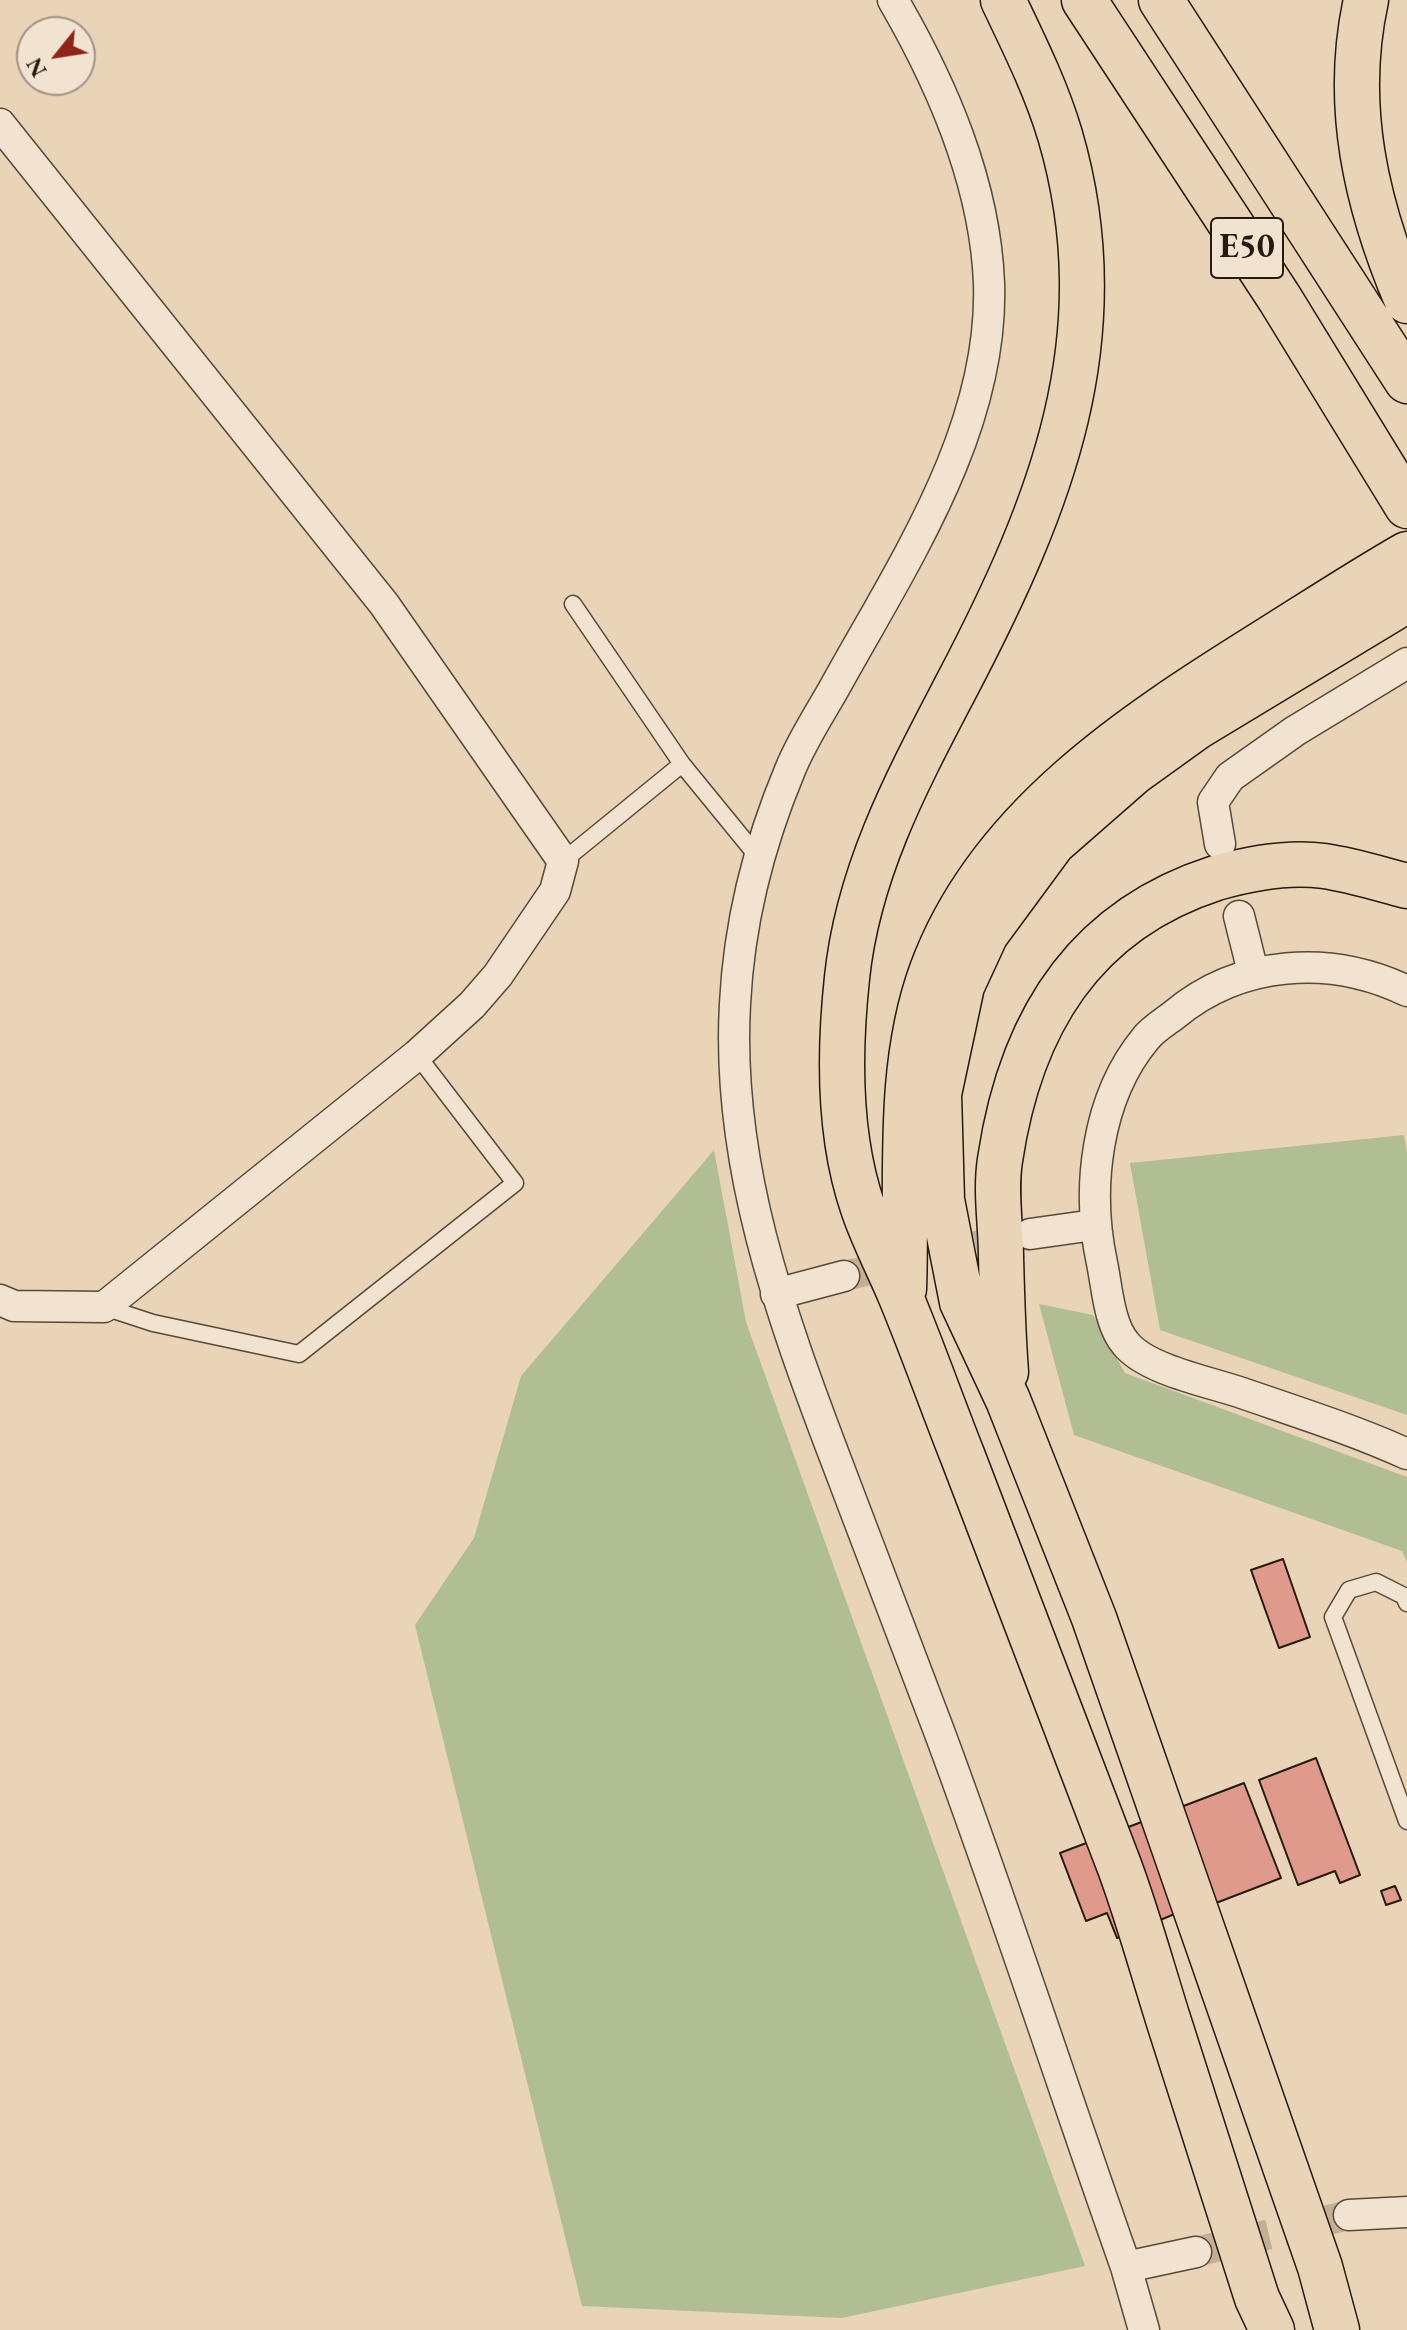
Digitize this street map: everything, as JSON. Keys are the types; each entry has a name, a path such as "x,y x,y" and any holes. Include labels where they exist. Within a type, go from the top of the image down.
{"highway":[{"path":"1003,0 1032,60 1059,133 1075,197 1083,256 1084,320 1067,418 1027,544 890,818 865,885 853,933 843,1042 845,1115 862,1207 904,1304 1124,1878 1264,2319"},
{"name":"E50","path":"1084,0 1280,299 1405,503"},
{"name":"E50","path":"1161,0 1407,381"},
{"path":"1366,0 1357,39 1356,101 1362,163 1382,242 1407,301"},
{"path":"904,1304 906,1132 912,1054 931,971 963,908 1035,813 1115,741 1162,706 1407,554"},
{"path":"1337,2330 1320,2267 1094,1618 1008,1400 962,1302 942,1200 939,1094 962,986 986,934 1053,843 1133,773 1255,689 1407,600"},
{"path":"1008,1400 1001,1302 999,1163 1019,1073 1036,1031 1057,993 1084,960 1122,924 1161,900 1241,871 1276,865 1323,866 1407,886"},
{"path":"1320,2267 1355,2330"}],"street":[{"path":"893,0 942,95 967,163 983,224 989,286 987,336 965,431 945,478 915,541 791,765 758,857 738,973 735,1075 742,1157 776,1294 942,1739 1126,2267 1144,2330"},
{"path":"0,124 384,604 563,861 555,891 498,975 472,1005 417,1055 104,1307 14,1306 0,1300"},
{"path":"1220,844 1213,802 1230,777 1295,731 1407,663"},
{"path":"1239,916 1253,972"},
{"path":"1407,991 1349,970 1298,968 1253,972 1222,982 1182,1008 1147,1037 1125,1070 1106,1120 1097,1164 1094,1225 1112,1310 1125,1343 1148,1361 1307,1415 1407,1454"},
{"path":"1030,1234 1094,1225"},
{"path":"776,1294 844,1276"},
{"path":"1349,2215 1407,2212"},
{"path":"1126,2267 1196,2252"}],"lane":[{"path":"573,604 682,764 758,857"},
{"path":"563,861 682,764"},
{"path":"104,1307 153,1323 299,1354 515,1183 417,1055"},
{"path":"1407,1603 1404,1596 1376,1582 1349,1590 1333,1617 1407,1821"}],"green space":[{"path":"1404,1135 1407,1152 1407,1415 1160,1330 1130,1163"},
{"path":"714,1150 746,1322 1085,2266 842,2318 582,2306 415,1625 474,1538 521,1376"},
{"path":"1039,1304 1093,1315 1125,1373 1407,1477 1407,1562 1402,1551 1074,1435"}],"building":[{"path":"1283,1559 1310,1637 1279,1648 1251,1570"},
{"path":"1316,1758 1360,1875 1340,1883 1335,1871 1298,1885 1259,1780"},
{"path":"1244,1783 1281,1878 1190,1913 1177,1913 1117,1938 1107,1913 1086,1921 1060,1853"},
{"path":"1395,1886 1401,1900 1386,1905 1381,1891"}],"tunnel":[{"path":"844,1276 1016,1237"},
{"path":"1196,2252 1349,2215"}]}
